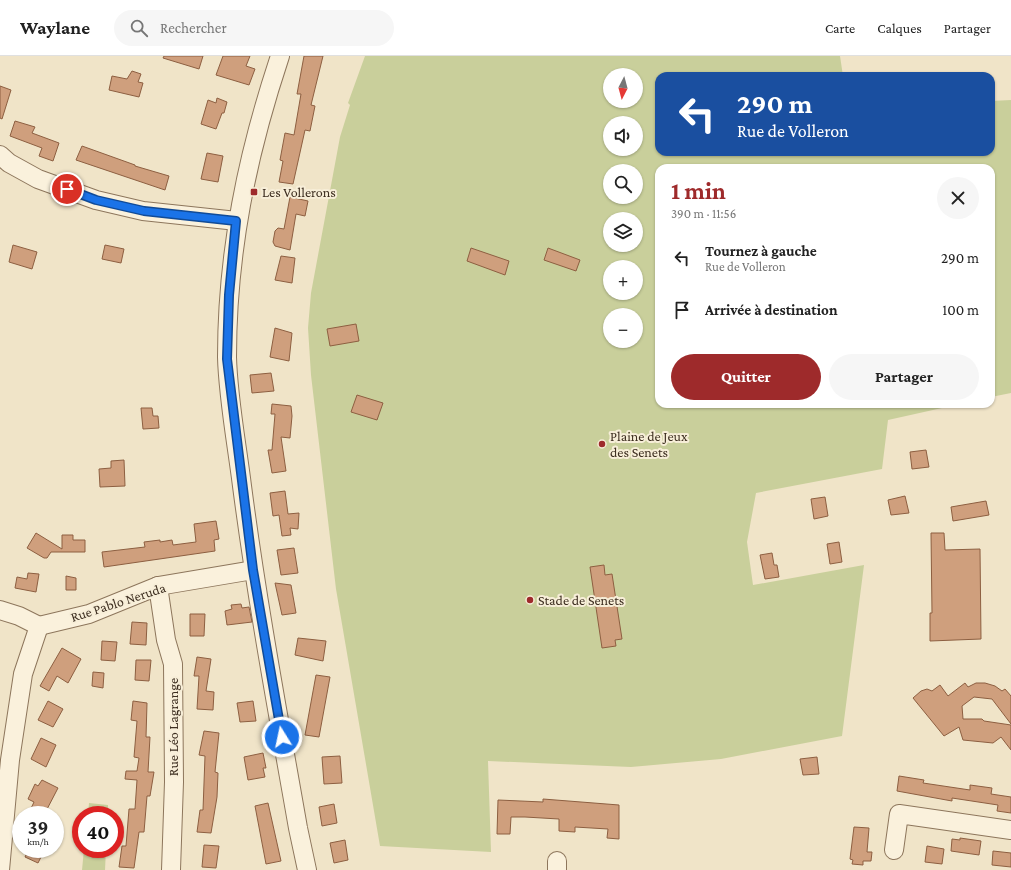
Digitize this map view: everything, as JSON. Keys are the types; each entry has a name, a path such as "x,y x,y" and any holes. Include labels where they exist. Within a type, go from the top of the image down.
{"street":[{"path":"280,56 261,113 236,221 229,295 227,359 253,570 298,828 307,870"},
{"path":"0,155 9,163 38,179 96,200 144,211 236,221"},
{"name":"Rue Pablo Neruda","path":"39,626 89,614 158,586 253,570"},
{"name":"Rue Léo Lagrange","path":"158,586 166,640 173,664 174,782 171,870"},
{"path":"0,610 19,616 39,626 23,674 10,760 0,870"},
{"path":"894,850 899,814 1011,830"}],"green space":[{"name":"Plaine de Jeux des Senets","path":"365,56 840,56 842,72 655,72 655,156 995,156 995,101 1011,100 1011,393 995,396 995,164 655,164 655,408 942,408 888,420 882,469 756,493 747,542 753,585 864,565 842,736 721,759 631,767 488,761 491,852 380,846 336,589 311,375 308,328 311,293 340,137 350,105 348,103"},
{"path":"89,803 108,805 108,806 89,806"},
{"path":"83,858 106,858 105,870 82,870"}],"building":[{"path":"164,56 203,56 199,69 163,58"},
{"path":"223,56 250,56 246,66 255,69 249,85 216,75"},
{"path":"304,56 323,56 311,105 315,106 310,131 305,130 293,184 279,182 283,161 280,160 285,133 294,135 301,94 297,94"},
{"path":"132,71 141,74 138,82 143,83 139,97 109,90 112,76 127,79"},
{"path":"0,86 11,90 2,119 0,118"},
{"path":"217,98 227,102 224,113 222,113 216,129 201,124 208,100 216,103"},
{"path":"15,121 35,127 32,133 59,143 53,161 39,156 42,148 10,136"},
{"path":"82,146 135,166 169,176 165,190 76,160"},
{"path":"207,153 223,156 218,182 201,179"},
{"path":"290,197 308,201 305,216 296,214 290,250 275,246 273,242 275,231 278,228 284,229"},
{"path":"13,245 37,252 32,269 9,262"},
{"path":"105,245 124,249 121,263 102,259"},
{"path":"471,248 509,261 505,275 467,261"},
{"path":"548,248 580,260 576,271 544,260"},
{"path":"281,256 295,258 292,283 275,280"},
{"path":"356,324 359,341 330,346 327,329"},
{"path":"275,328 292,333 289,361 270,357"},
{"path":"271,373 274,391 252,393 250,375"},
{"path":"357,395 383,403 377,420 351,412"},
{"path":"272,404 291,406 292,416 290,438 281,437 286,471 272,473 268,450 272,450 275,414 271,414"},
{"path":"141,408 152,408 153,416 158,416 159,428 143,429"},
{"path":"926,450 929,467 912,469 910,452"},
{"path":"124,460 125,486 100,487 99,469 111,468 111,461"},
{"path":"285,491 288,514 299,513 298,529 290,528 291,535 282,536 279,515 273,516 270,493"},
{"path":"905,496 909,513 891,515 888,500"},
{"path":"825,497 828,516 814,519 811,499"},
{"path":"986,501 989,515 953,521 951,507"},
{"path":"216,521 219,539 214,540 215,551 104,567 102,552 145,547 144,542 160,540 160,542 172,540 173,545 196,542 194,524"},
{"path":"36,533 62,549 62,535 73,535 73,540 85,540 85,552 51,552 47,558 44,558 27,548"},
{"path":"931,533 944,533 945,550 980,549 981,639 930,641 930,613 932,613"},
{"path":"839,542 842,562 830,564 827,544"},
{"path":"294,548 298,573 281,575 277,550"},
{"path":"772,553 774,565 777,565 779,577 765,579 760,555"},
{"path":"604,565 605,575 612,574 622,639 615,640 616,646 602,648 590,567"},
{"path":"28,573 39,574 36,592 15,588 17,577 27,579"},
{"path":"66,576 76,578 76,590 66,590"},
{"path":"275,583 291,585 296,613 282,615"},
{"path":"241,604 242,608 249,607 252,622 227,625 225,611 232,609 231,605"},
{"path":"190,614 205,614 204,636 190,636"},
{"path":"132,622 147,623 146,645 130,644"},
{"path":"298,638 326,641 323,661 295,655"},
{"path":"102,641 117,642 115,661 101,660"},
{"path":"62,648 81,659 68,683 57,676 49,691 40,686"},
{"path":"197,657 211,659 206,691 214,692 213,710 197,709 199,676 194,676"},
{"path":"136,660 151,660 149,681 135,680"},
{"path":"93,672 104,673 103,688 92,686"},
{"path":"316,675 330,677 319,737 305,735"},
{"path":"965,683 968,687 976,683 985,683 995,686 1002,691 1005,689 1011,696 1011,724 992,699 974,697 962,706 963,719 982,719 984,721 1011,725 1011,750 1001,737 993,743 963,740 959,727 944,736 913,698 921,691 927,689 932,691 940,685 948,696"},
{"path":"48,701 63,709 53,727 38,720"},
{"path":"133,701 147,703 146,737 150,737 148,772 154,772 150,796 147,796 144,832 139,832 134,868 119,867 120,858 124,858 124,846 126,846 129,809 135,809 137,780 125,779 126,771 137,771 139,758 134,757 137,721 131,720"},
{"path":"253,701 256,721 240,722 237,703"},
{"path":"204,731 219,733 215,772 218,773 217,797 211,833 197,832 200,810 203,810 205,756 199,755"},
{"path":"41,738 56,745 46,767 31,759"},
{"path":"263,753 266,768 263,768 265,777 248,780 244,757"},
{"path":"340,756 342,783 324,784 322,757"},
{"path":"817,757 819,774 803,775 800,759"},
{"path":"899,776 924,780 923,783 970,790 970,785 992,788 991,794 1011,797 1011,813 997,811 998,805 952,798 952,801 897,791"},
{"path":"42,780 58,788 49,806 32,806 34,802 28,799 35,784 38,786"},
{"path":"543,799 619,805 619,839 607,838 608,829 575,827 575,832 559,831 559,819 525,817 511,817 510,834 497,834 498,800 543,802"},
{"path":"268,803 281,861 266,864 255,806"},
{"path":"334,804 337,823 322,826 319,807"},
{"path":"854,827 869,828 867,852 872,852 871,861 863,861 863,865 852,864 853,860 850,859"},
{"path":"960,838 981,841 979,855 951,851 952,839 960,840"},
{"path":"345,840 348,860 334,863 330,843"},
{"path":"204,845 219,846 216,868 202,867"},
{"path":"927,846 944,849 942,864 925,862"},
{"path":"993,851 1011,853 1011,867 992,865"},
{"path":"27,858 40,858 38,863"}],"place":[{"name":"Les Vollerons","path":"254,192"},
{"name":"Plaine de Jeux des Senets","path":"602,444"},
{"name":"Stade de Senets","path":"530,600"}],"route":[{"path":"67,189 96,200 144,211 236,221 229,295 227,359 253,570 282,737"}]}
